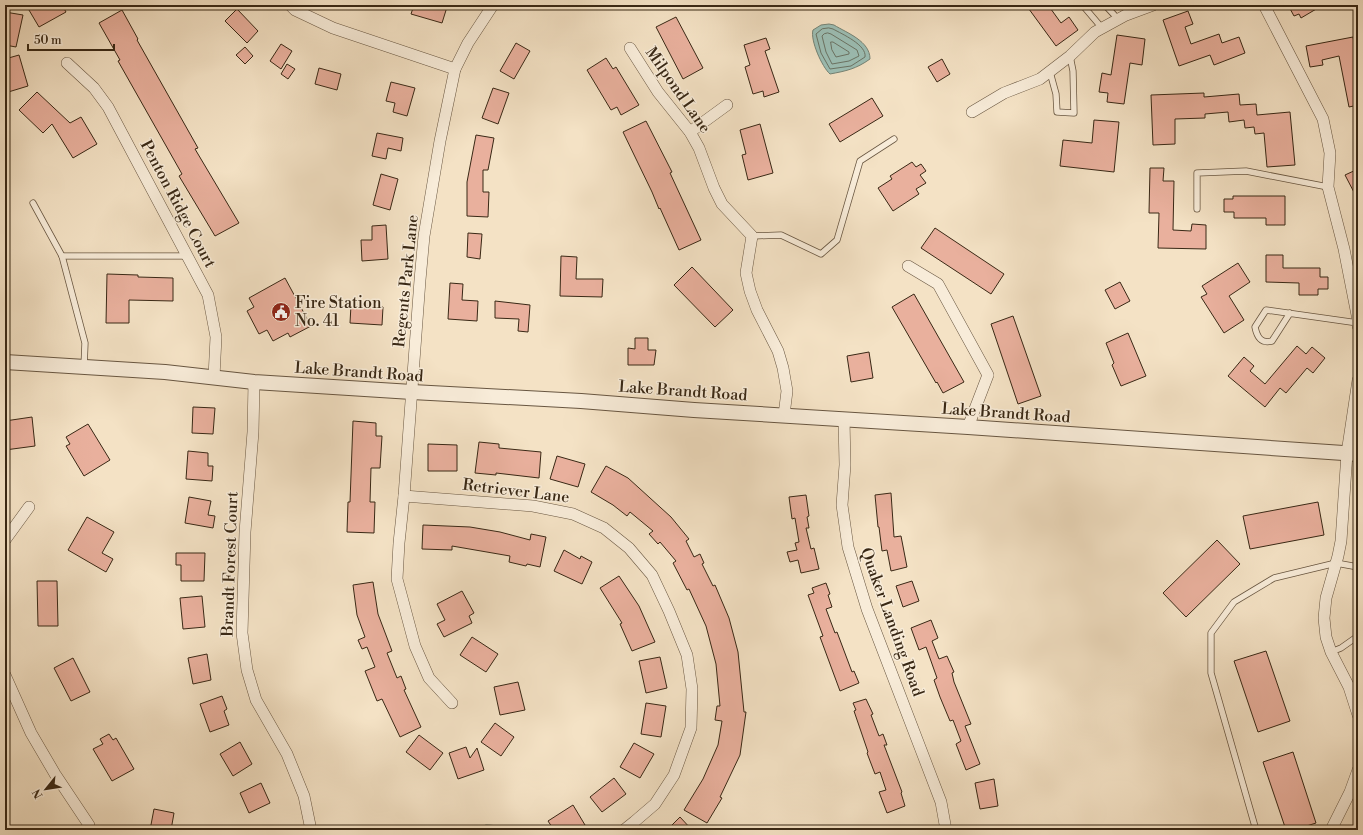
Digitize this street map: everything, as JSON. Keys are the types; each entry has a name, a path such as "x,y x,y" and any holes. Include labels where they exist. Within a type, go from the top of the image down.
{"street":[{"path":"290,5 296,10 333,28 455,69"},
{"name":"Regents Park Lane","path":"452,703 429,678 414,646 398,579 399,543 424,236 455,69 468,43 493,5"},
{"path":"972,112 1004,93 1040,79 1070,56 1095,32 1153,5"},
{"path":"1264,5 1323,119 1330,153 1328,187 1344,249 1358,326"},
{"name":"Milpond Lane","path":"630,48 658,92 690,132 699,148 714,188 722,204 752,236"},
{"name":"Penton Ridge Court","path":"67,63 94,88 108,107 208,295 216,337 214,377"},
{"path":"690,132 727,105"},
{"path":"752,236 746,273 750,291 757,310 778,351 783,368 787,390 784,414"},
{"path":"908,266 938,284 988,375 968,427"},
{"name":"Lake Brandt Road","path":"5,362 165,372 254,382 784,414 1352,453"},
{"path":"1358,380 1352,453 1341,541 1326,598 1324,618 1326,637 1331,652 1349,687 1358,715"},
{"name":"Brandt Forest Court","path":"254,382 245,532 242,634 247,670 256,700 287,754 304,796 311,830"},
{"name":"Quaker Landing Road","path":"844,419 842,505 848,547 868,609 941,802 946,830"},
{"name":"Retriever Lane","path":"404,496 533,506 573,514 604,528 629,548 652,575 670,611 687,655 692,689 691,728 674,775 654,804 624,830"},
{"path":"5,540 29,506"},
{"path":"5,675 31,734 55,774 89,825"},
{"path":"1331,830 1358,772"}],"lane":[{"path":"1085,5 1102,28"},
{"path":"1105,5 1118,20"},
{"path":"1050,72 1056,94 1057,112 1074,113 1073,71 1070,56"},
{"path":"752,236 781,235 821,254 837,240 860,161 894,139"},
{"path":"1197,209 1197,174 1246,171 1328,187"},
{"path":"33,203 62,256 85,343 84,367"},
{"path":"62,256 188,256"},
{"path":"1290,313 1272,341 1267,343 1257,336 1255,327 1266,310 1290,313 1358,323"},
{"path":"1256,830 1211,673 1211,633 1234,602 1274,578 1336,563 1358,568"},
{"path":"1331,652 1341,648 1358,636"}],"water":[{"path":"829,24 845,31 862,42 869,53 870,59 851,69 830,74 817,53 813,40 813,30 821,25"},
{"path":"486,825 498,827 504,830 470,830"}],"building":[{"path":"26,5 62,5 66,12 39,27"},
{"path":"414,5 441,5 447,7 442,23 411,14"},
{"path":"1026,5 1048,5 1061,23 1069,17 1078,30 1056,46"},
{"path":"1288,5 1323,5 1301,18 1299,14 1294,16"},
{"path":"237,9 258,31 247,43 225,21"},
{"path":"122,10 138,39 137,40 198,148 195,149 239,223 215,236 179,176 182,174 118,61 120,60 99,23"},
{"path":"1188,11 1193,24 1185,27 1191,44 1219,34 1222,43 1239,37 1245,53 1214,65 1210,55 1179,66 1163,20"},
{"path":"5,12 23,15 16,47 5,45"},
{"path":"676,17 703,68 683,79 656,27"},
{"path":"1117,35 1145,39 1142,65 1130,63 1124,104 1107,102 1108,93 1099,92 1102,73 1111,75"},
{"path":"1353,37 1358,63 1358,105 1349,107 1339,56 1322,60 1323,65 1310,67 1306,46"},
{"path":"766,38 770,49 765,51 779,92 764,97 763,91 753,94 745,67 750,65 744,45"},
{"path":"516,43 530,51 514,79 500,71"},
{"path":"281,44 292,51 281,69 270,61"},
{"path":"245,47 253,56 245,64 236,55"},
{"path":"19,55 28,86 5,93 5,59"},
{"path":"606,58 613,69 616,67 639,105 621,115 617,107 611,110 587,70"},
{"path":"942,59 950,74 937,82 928,67"},
{"path":"287,64 295,69 288,79 281,74"},
{"path":"319,68 341,74 337,90 315,84"},
{"path":"391,82 415,88 407,116 393,112 395,103 386,101"},
{"path":"493,88 509,93 498,124 482,118"},
{"path":"37,92 70,123 81,117 97,144 73,158 52,124 43,133 19,110"},
{"path":"1204,93 1204,97 1239,94 1240,105 1256,104 1257,115 1290,112 1295,165 1267,167 1264,133 1255,134 1254,127 1245,128 1244,120 1229,122 1228,112 1205,114 1205,118 1175,119 1175,144 1153,145 1151,95"},
{"path":"872,98 883,116 840,142 829,124"},
{"path":"1094,120 1119,122 1114,172 1060,166 1063,140 1092,143"},
{"path":"646,121 672,172 670,173 701,240 679,250 623,132"},
{"path":"760,124 773,173 748,180 742,155 746,154 740,130"},
{"path":"377,133 403,138 401,151 388,148 386,159 372,156"},
{"path":"476,135 494,138 488,170 483,170 483,192 489,192 488,217 467,216 467,182"},
{"path":"912,162 916,167 921,164 926,171 920,175 926,183 916,189 919,194 893,211 878,188 892,179 890,176"},
{"path":"1150,168 1164,168 1163,181 1174,181 1173,230 1191,231 1192,224 1206,225 1206,249 1158,248 1159,213 1149,213"},
{"path":"1358,169 1358,200 1345,175"},
{"path":"381,174 398,179 390,210 373,205"},
{"path":"1233,196 1285,196 1285,225 1266,225 1266,218 1234,218 1234,212 1224,212 1224,199 1233,199"},
{"path":"386,225 388,259 362,261 361,240 372,240 372,226"},
{"path":"935,228 1004,274 991,294 921,248"},
{"path":"468,233 482,234 480,259 467,257"},
{"path":"1266,255 1283,255 1283,268 1320,268 1320,277 1328,277 1328,289 1318,289 1318,295 1299,295 1299,283 1266,282"},
{"path":"561,256 577,257 576,279 603,279 602,297 560,296"},
{"path":"1238,263 1250,282 1229,296 1244,320 1224,333 1201,297 1207,294 1202,286"},
{"path":"692,267 733,310 715,327 674,285"},
{"path":"107,274 173,278 173,301 129,300 129,323 106,323"},
{"path":"285,278 311,326 290,337 288,333 273,341 267,330 259,334 247,311 254,307 249,298"},
{"path":"1120,282 1130,301 1115,309 1105,290"},
{"path":"450,283 463,284 462,300 478,301 477,321 448,319"},
{"path":"914,294 964,382 943,393 892,307"},
{"path":"495,301 530,305 528,332 518,331 519,319 495,318"},
{"path":"351,305 383,307 382,325 350,323"},
{"path":"1013,316 1041,396 1018,404 991,324"},
{"path":"1128,333 1146,376 1121,386 1112,365 1114,363 1106,343"},
{"path":"635,338 648,338 648,350 656,350 654,365 628,365 628,348 635,349"},
{"path":"1297,346 1306,354 1312,347 1325,358 1313,373 1307,368 1286,393 1280,388 1265,407 1228,376 1244,357 1254,366 1250,371 1265,384"},
{"path":"869,352 873,378 851,382 847,356"},
{"path":"193,407 215,408 213,434 192,433"},
{"path":"32,417 35,446 5,450 5,421"},
{"path":"353,421 376,423 376,436 382,436 380,468 371,468 370,502 375,502 374,533 347,532 348,502 350,502"},
{"path":"88,424 110,460 84,476 66,446 70,444 66,437"},
{"path":"479,442 499,444 499,448 541,452 539,478 496,473 496,475 475,473"},
{"path":"428,444 457,445 457,471 428,471"},
{"path":"188,451 208,453 208,466 213,466 212,481 186,479"},
{"path":"557,456 585,464 578,487 550,479"},
{"path":"606,466 628,478 671,517 689,539 686,541 694,557 700,554 704,563 702,564 713,586 715,585 729,618 738,652 744,712 746,712 740,755 720,797 722,798 707,823 684,810 703,779 718,745 722,721 715,720 717,706 720,706 716,664 706,626 689,589 687,590 673,563 676,561 660,542 658,544 649,534 653,531 630,512 627,516 613,505 591,492"},
{"path":"891,493 894,537 901,536 907,567 891,571 887,550 882,551 875,495"},
{"path":"806,495 809,528 806,528 811,549 814,548 819,569 801,573 798,560 790,562 787,552 797,550 795,543 799,542 795,518 792,519 789,497"},
{"path":"189,497 211,501 208,515 215,516 213,528 185,523"},
{"path":"1318,502 1324,535 1250,549 1243,516"},
{"path":"87,517 114,532 102,553 113,559 106,572 68,550"},
{"path":"423,525 470,527 500,532 530,540 531,534 546,537 540,567 527,564 526,566 509,562 510,556 452,546 452,550 422,549"},
{"path":"1217,540 1240,564 1186,617 1163,593"},
{"path":"564,550 580,559 581,556 592,562 582,584 554,571"},
{"path":"176,553 205,553 204,581 181,581 181,565 176,565"},
{"path":"619,576 639,606 655,642 632,651 620,624 622,623 600,588"},
{"path":"37,581 57,581 58,626 38,626"},
{"path":"912,581 919,601 903,607 896,586"},
{"path":"373,582 378,614 392,651 387,653 397,678 401,676 406,689 404,690 421,727 400,737 382,699 377,701 365,671 375,667 367,647 362,649 358,640 365,637 357,615 353,585"},
{"path":"826,583 830,594 828,595 832,607 826,609 835,633 837,632 852,672 854,671 859,683 840,691 820,637 823,636 808,595 814,593 812,588"},
{"path":"462,591 474,613 469,616 472,623 444,637 437,624 445,620 437,604"},
{"path":"202,596 205,627 183,629 180,598"},
{"path":"931,620 938,638 932,641 939,659 947,656 954,672 952,673 954,682 971,724 965,726 980,764 966,770 956,744 961,741 953,720 950,721 940,697 934,680 937,678 926,647 919,650 911,628"},
{"path":"472,637 498,654 486,672 460,655"},
{"path":"1266,651 1290,721 1258,732 1234,661"},
{"path":"207,654 211,680 193,684 188,658"},
{"path":"660,657 667,688 646,693 639,661"},
{"path":"73,658 90,692 71,701 54,668"},
{"path":"518,682 525,710 500,715 494,687"},
{"path":"222,696 227,709 224,711 229,725 210,732 200,704"},
{"path":"866,699 873,714 871,715 879,736 883,734 887,745 884,745 902,792 905,806 887,813 879,792 886,790 880,772 875,774 854,711 856,710 853,703"},
{"path":"646,703 666,706 661,737 641,734"},
{"path":"495,723 514,737 501,756 481,742"},
{"path":"109,734 113,740 116,738 134,769 112,781 93,749 103,744 100,739"},
{"path":"419,735 443,753 430,770 406,752"},
{"path":"240,742 252,764 233,776 220,754"},
{"path":"634,743 654,754 640,778 620,767"},
{"path":"466,747 470,758 477,748 484,770 458,779 449,753"},
{"path":"1293,752 1316,823 1294,830 1286,830 1263,762"},
{"path":"614,778 626,794 602,812 590,797"},
{"path":"994,779 998,806 980,809 975,783"},
{"path":"261,783 270,803 249,813 240,793"},
{"path":"573,805 585,825 577,830 554,830 548,821"},
{"path":"154,809 174,813 171,830 150,830"},
{"path":"680,817 692,830 667,830"}],"place":[{"name":"Fire Station No. 41","path":"281,312"}]}
